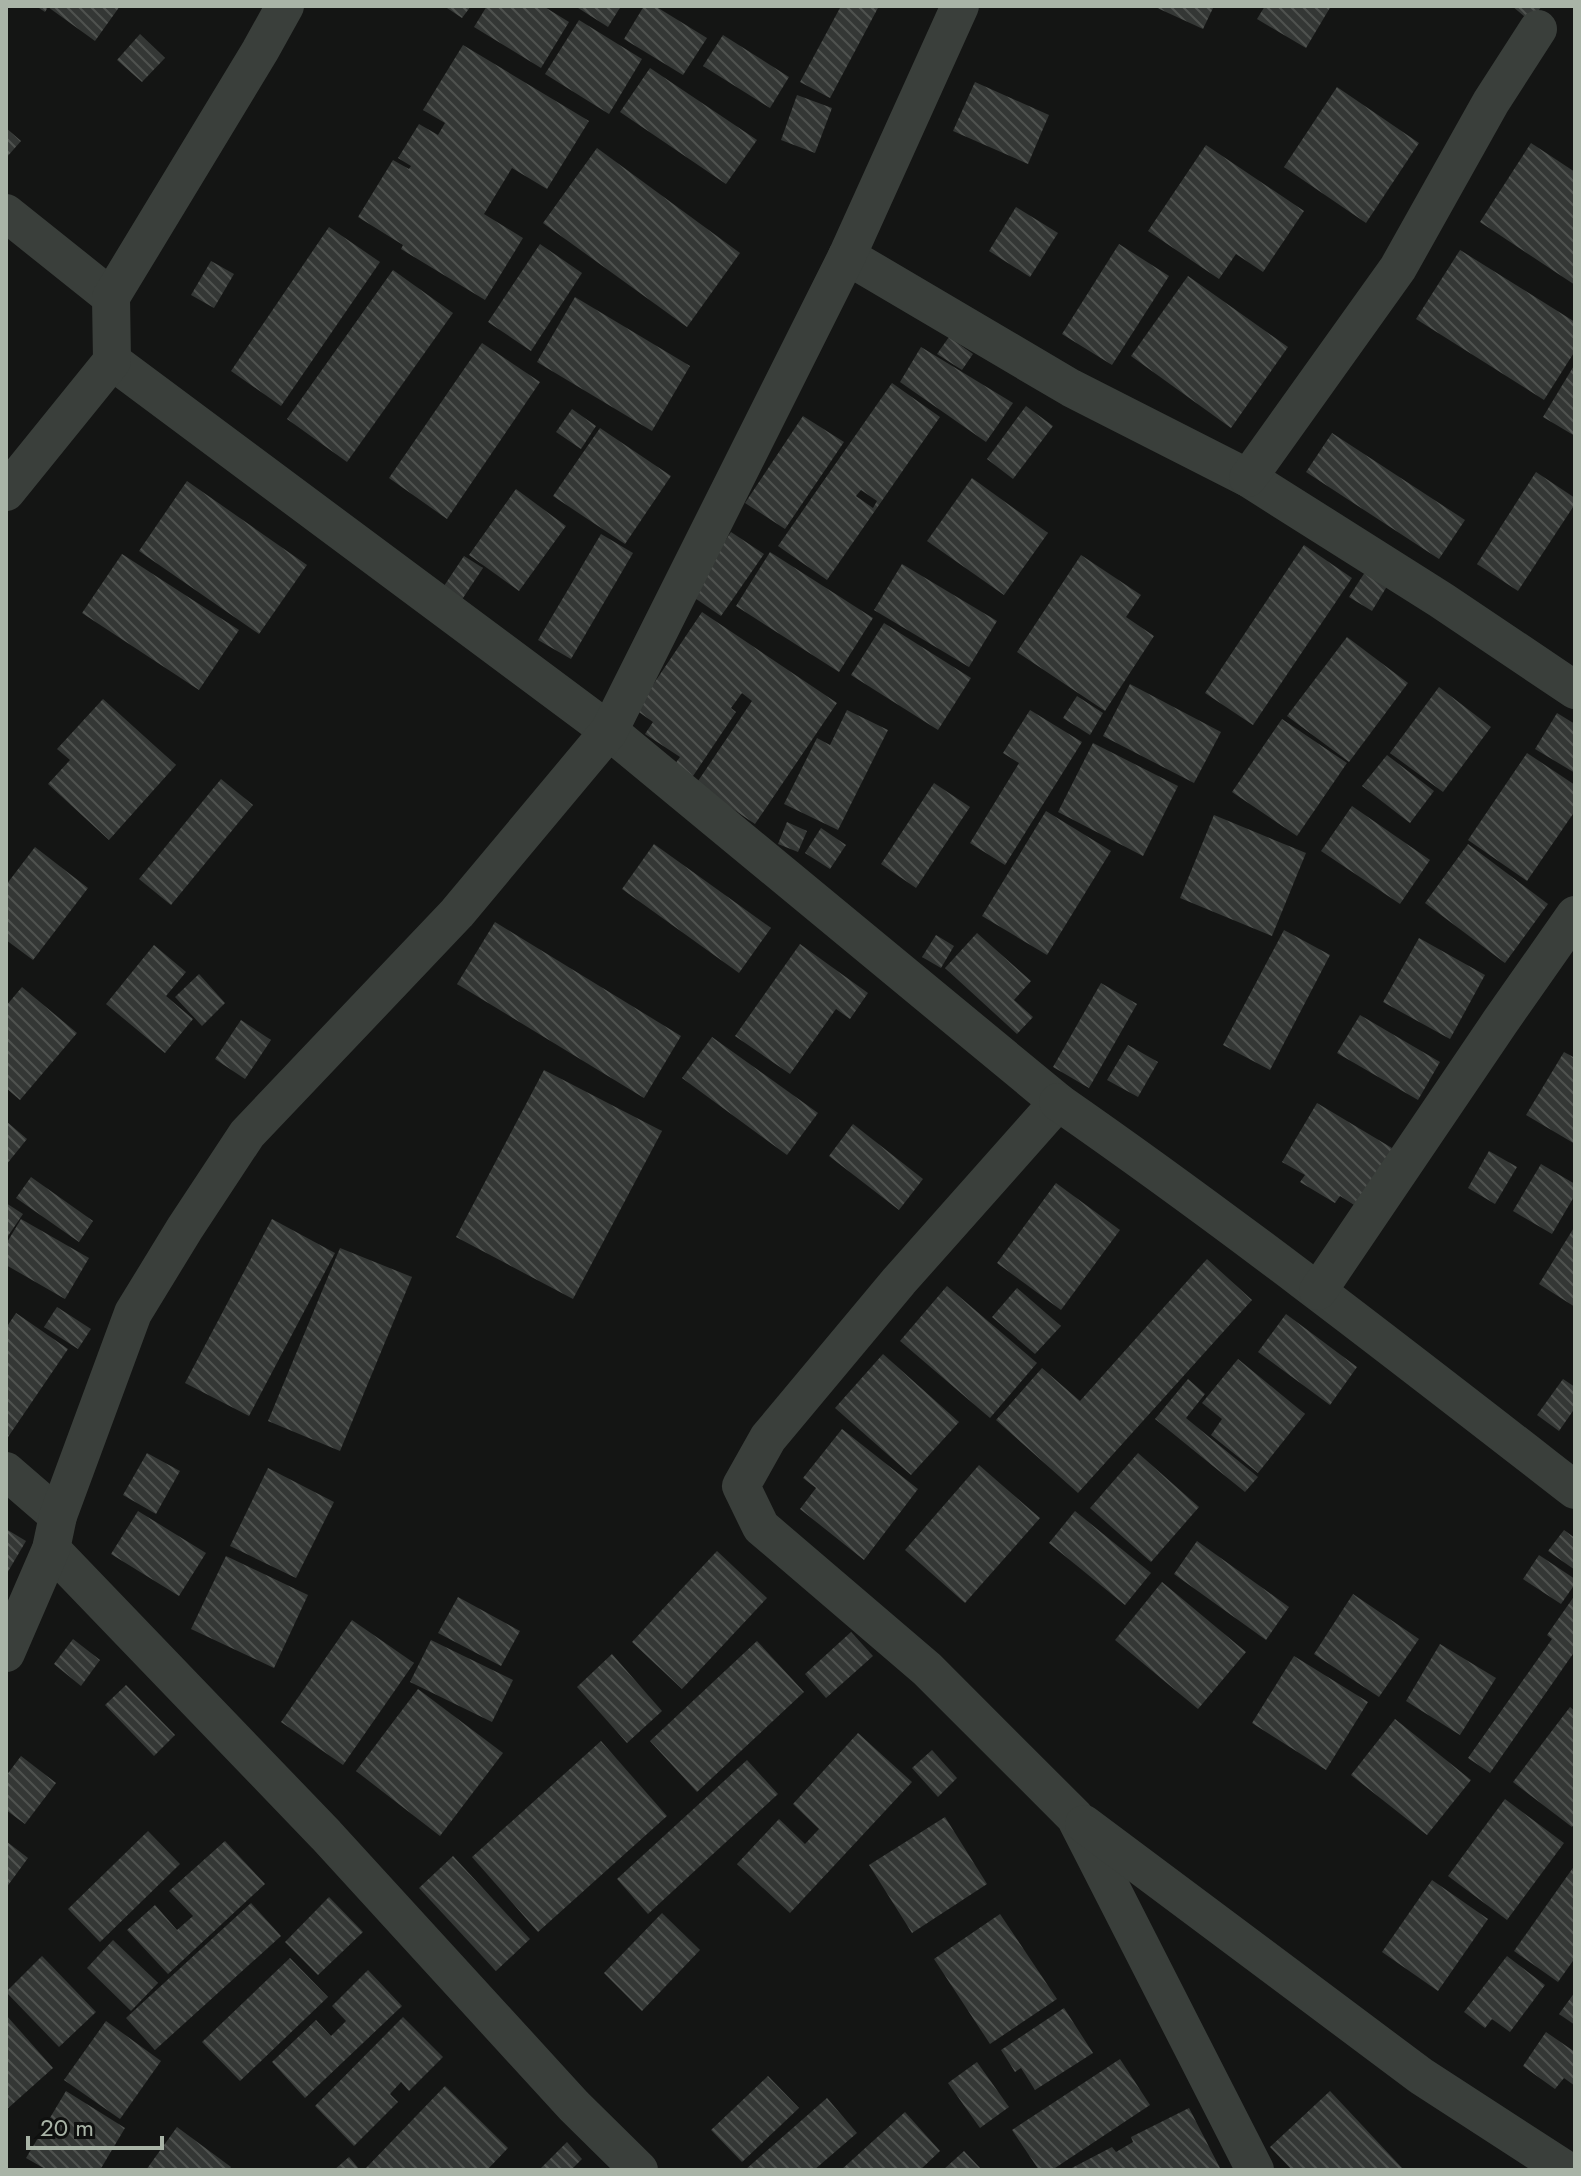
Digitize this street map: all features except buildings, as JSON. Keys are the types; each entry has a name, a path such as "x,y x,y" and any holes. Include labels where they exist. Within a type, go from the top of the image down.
{"street":[{"path":"6,492 112,361 111,297 285,6"},
{"path":"6,1653 55,1532 133,1313 247,1134 457,913 609,731 847,256 960,6"},
{"path":"1248,478 1398,268 1491,102 1538,29"},
{"path":"6,213 111,297"},
{"path":"847,256 1071,388 1248,478 1441,600 1575,690"},
{"path":"112,361 609,731 1058,1102 1318,1291 1575,1490"},
{"path":"1318,1291 1575,915"},
{"path":"1058,1102 899,1281 768,1438 741,1486 761,1527 927,1669 1075,1817 1421,2076 1566,2170"},
{"path":"6,1471 55,1532 326,1835 574,2106 639,2170"},
{"path":"1075,1817 1255,2170"}]}
